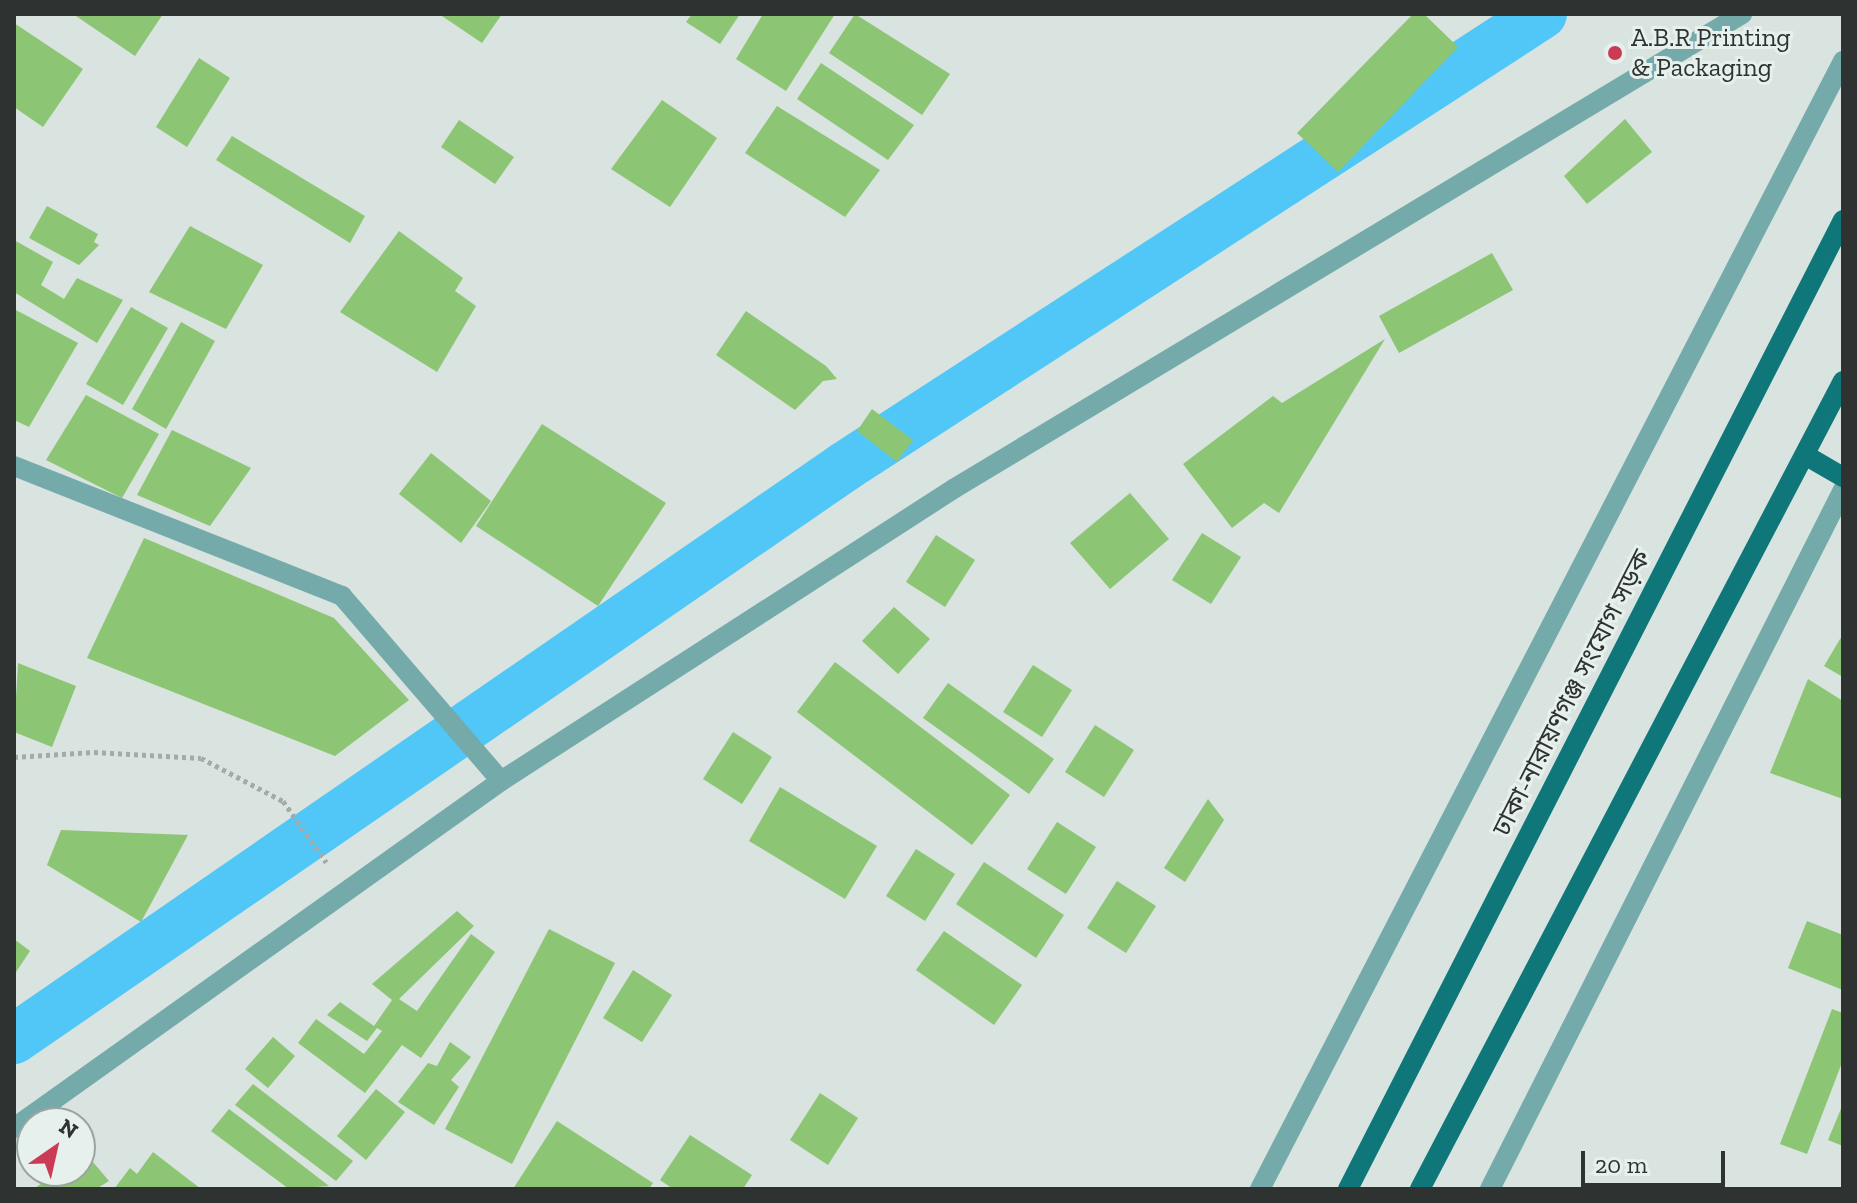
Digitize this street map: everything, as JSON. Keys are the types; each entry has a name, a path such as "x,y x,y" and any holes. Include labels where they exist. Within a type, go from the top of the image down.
{"main road":[{"name":"ঢাকা-নারায়ণগঞ্জ সংযোগ সড়ক","path":"1348,1189 1843,220"},
{"path":"1420,1189 1843,381"},
{"path":"1805,455 1843,477"}],"street":[{"path":"14,1128 500,779 955,488 1742,14"},
{"path":"1260,1189 1843,61"},
{"path":"14,466 342,596 500,779"},
{"path":"1490,1189 1843,490"}],"path":[{"path":"14,757 94,752 201,758 283,801 335,875"}],"building":[{"path":"73,14 163,14 135,56"},
{"path":"439,14 502,14 482,43"},
{"path":"692,14 740,14 720,44 686,22"},
{"path":"763,14 835,14 786,91 736,59"},
{"path":"855,14 950,74 922,115 829,53"},
{"path":"1413,14 1424,14 1458,47 1338,172 1297,133"},
{"path":"14,23 83,69 43,127 14,107"},
{"path":"199,58 230,78 187,147 156,127"},
{"path":"821,63 914,125 888,160 797,99"},
{"path":"662,100 717,138 670,207 611,169"},
{"path":"777,106 880,170 845,217 745,153"},
{"path":"1625,119 1652,152 1587,204 1564,176"},
{"path":"459,120 514,157 495,184 441,147"},
{"path":"232,136 365,216 350,243 216,160"},
{"path":"47,206 98,234 94,242 99,245 79,265 29,238"},
{"path":"190,226 263,265 226,329 149,292"},
{"path":"399,231 463,278 455,291 476,306 437,372 340,312"},
{"path":"14,240 53,262 41,285 64,299 77,278 123,300 97,343 14,292"},
{"path":"1492,253 1513,290 1399,353 1379,316"},
{"path":"131,307 168,328 123,405 86,384"},
{"path":"14,309 78,343 29,427 14,420"},
{"path":"746,311 826,366 837,379 823,381 795,410 716,355"},
{"path":"181,322 215,341 166,429 132,409"},
{"path":"1385,339 1279,513 1264,503 1232,528 1183,464 1273,396 1282,403"},
{"path":"86,395 159,434 122,498 46,460"},
{"path":"872,409 913,440 897,462 857,431"},
{"path":"542,424 666,503 598,606 476,526"},
{"path":"172,430 251,468 210,526 137,495"},
{"path":"431,453 491,501 461,543 399,494"},
{"path":"1130,493 1169,539 1110,589 1070,543"},
{"path":"1202,533 1241,557 1211,604 1172,580"},
{"path":"936,535 975,560 945,607 906,582"},
{"path":"144,538 334,618 409,700 335,756 87,658"},
{"path":"894,607 930,639 898,674 862,641"},
{"path":"1843,634 1843,677 1824,666"},
{"path":"835,662 1010,795 972,845 797,712"},
{"path":"18,663 76,686 52,747 14,732"},
{"path":"1033,665 1072,690 1042,737 1003,712"},
{"path":"1808,679 1843,701 1843,799 1770,773"},
{"path":"948,683 1054,759 1029,794 923,718"},
{"path":"1095,725 1134,750 1104,797 1065,772"},
{"path":"733,732 772,757 742,804 703,779"},
{"path":"780,787 877,846 845,899 749,841"},
{"path":"1208,799 1224,820 1185,882 1164,868"},
{"path":"1057,822 1096,847 1066,894 1027,869"},
{"path":"61,830 188,835 141,922 47,865"},
{"path":"916,849 955,874 925,921 886,896"},
{"path":"984,862 1064,915 1036,958 956,904"},
{"path":"1117,881 1156,906 1126,953 1087,928"},
{"path":"457,911 474,926 399,999 417,1011 471,934 495,952 421,1058 402,1045 365,1093 298,1043 316,1019 364,1054 382,1031 377,1028 367,1041 327,1015 340,1002 374,1026 392,1000 372,984"},
{"path":"1807,921 1843,935 1843,990 1788,968"},
{"path":"549,929 615,963 512,1164 445,1129"},
{"path":"944,931 1022,985 994,1025 916,970"},
{"path":"14,939 30,951 14,975"},
{"path":"633,970 672,995 642,1042 603,1018"},
{"path":"1832,1009 1843,1013 1843,1060 1807,1154 1780,1144"},
{"path":"273,1037 295,1056 268,1088 245,1069"},
{"path":"450,1042 471,1057 451,1080 459,1087 434,1125 398,1102 428,1063 437,1066"},
{"path":"253,1084 353,1161 336,1181 235,1105"},
{"path":"376,1089 405,1112 366,1160 337,1136"},
{"path":"820,1093 858,1118 828,1165 790,1140"},
{"path":"1843,1104 1843,1146 1828,1140"},
{"path":"229,1109 329,1186 289,1189 211,1131"},
{"path":"557,1121 653,1183 649,1189 513,1189"},
{"path":"690,1135 752,1175 743,1189 673,1189 660,1180"},
{"path":"153,1152 201,1189 114,1189 130,1168 137,1174"},
{"path":"96,1166 109,1181 96,1189 33,1189 96,1187"}],"waterway":[{"path":"14,1039 844,467 1542,14"}],"place":[{"name":"A.B.R Printing & Packaging","path":"1615,53"}]}
